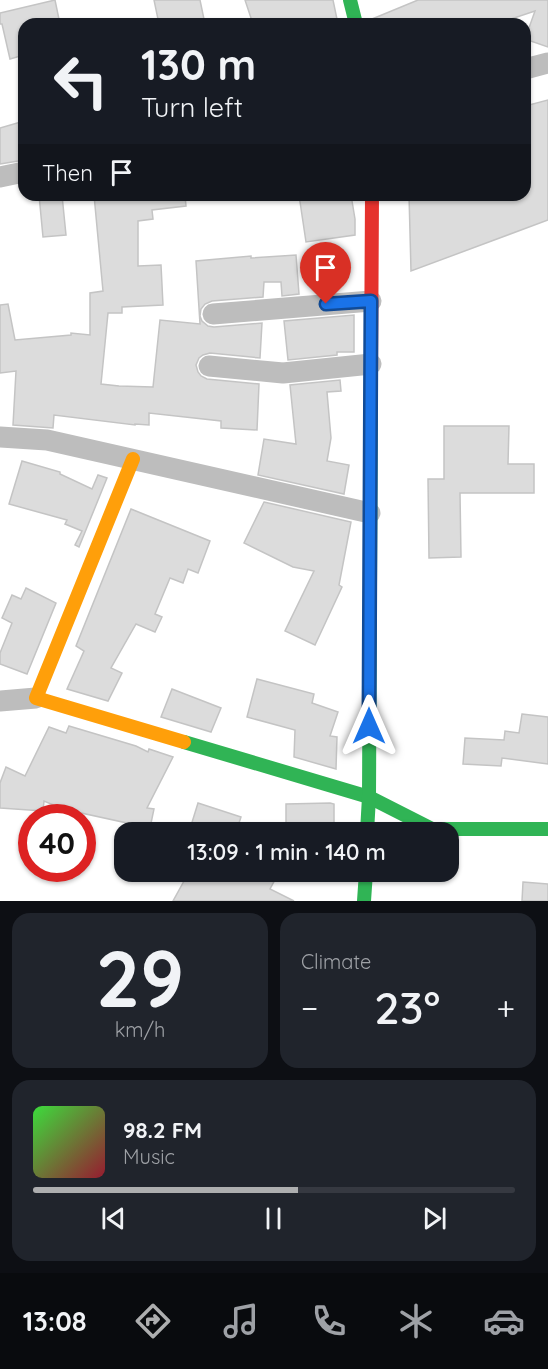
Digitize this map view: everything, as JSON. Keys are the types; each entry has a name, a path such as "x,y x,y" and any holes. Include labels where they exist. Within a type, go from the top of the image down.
{"street":[{"path":"531,67 548,63"},
{"path":"0,177 18,173"},
{"path":"368,822 372,201"},
{"path":"213,314 371,301"},
{"path":"209,366 283,373 371,364"},
{"path":"0,437 46,440 370,513"},
{"path":"36,698 134,459"},
{"path":"0,701 36,698 369,797 432,830 548,829"},
{"path":"364,901 365,882"}],"building":[{"path":"55,0 59,18 18,18 18,57 10,59 2,24 0,24 0,13"},
{"path":"154,0 200,0 204,18 158,18"},
{"path":"245,0 333,0 337,18 251,18"},
{"path":"418,0 548,0 548,47 531,41 531,22 535,11 514,18 374,18"},
{"path":"548,100 548,220 411,271 409,201 531,201 531,104"},
{"path":"18,123 18,161 0,164 0,128"},
{"path":"40,201 63,201 66,235 43,237"},
{"path":"95,201 186,201 186,206 152,210 153,219 138,221 138,266 161,265 163,305 122,307 122,313 108,313 101,384 153,387 160,320 200,324 196,261 296,255 299,294 282,296 281,282 264,282 263,297 212,301 201,309 202,321 208,326 262,323 260,358 210,353 199,358 196,365 201,376 207,379 259,384 257,430 221,428 221,421 149,413 149,425 54,415 53,428 13,425 16,371 0,373 0,305 8,304 15,340 71,335 71,333 90,335 90,293 103,291"},
{"path":"300,201 352,201 355,235 306,242"},
{"path":"354,315 354,352 337,352 337,355 288,360 284,321"},
{"path":"340,380 341,391 327,392 331,438 327,461 349,465 344,494 258,475 264,439 296,444 290,385"},
{"path":"444,426 509,426 508,464 534,464 534,493 460,493 461,557 429,558 428,479 444,479"},
{"path":"22,461 60,472 92,489 98,475 107,478 79,547 75,545 82,531 65,524 67,520 9,504"},
{"path":"264,502 351,522 339,585 342,587 315,645 285,631 314,571 293,567 244,543"},
{"path":"131,509 210,541 198,573 188,569 183,583 170,578 155,614 162,617 155,632 136,624 111,668 122,673 108,701 67,689 84,651 76,646"},
{"path":"26,588 56,603 27,674 0,664 0,653 12,623 2,618 12,595 21,599"},
{"path":"257,679 314,694 312,703 338,712 330,736 337,737 336,769 294,757 295,730 247,717"},
{"path":"172,689 221,708 211,732 161,717"},
{"path":"522,714 548,717 548,764 502,758 501,766 463,764 465,738 504,740 505,731 519,733"},
{"path":"69,726 136,746 148,752 149,749 173,757 147,808 154,809 151,822 122,822 96,816 96,804 51,804 44,801 44,804 18,804 18,809 0,808 0,783 6,767 25,776 49,727 66,733"},
{"path":"198,803 241,817 239,822 192,822"},
{"path":"286,804 334,804 334,822 286,822"},
{"path":"183,882 274,882 270,889 294,901 173,901"},
{"path":"523,882 548,884 548,901 522,901"}],"traffic: fast":[{"path":"350,0 354,18"},
{"path":"368,822 371,373"},
{"path":"184,742 369,797 432,829 548,829"},
{"path":"364,901 365,882"}],"traffic: slow":[{"path":"133,459 36,698 184,742"}],"traffic: jam":[{"path":"371,373 372,201"}],"route":[{"path":"326,304 371,301 369,726"}]}
